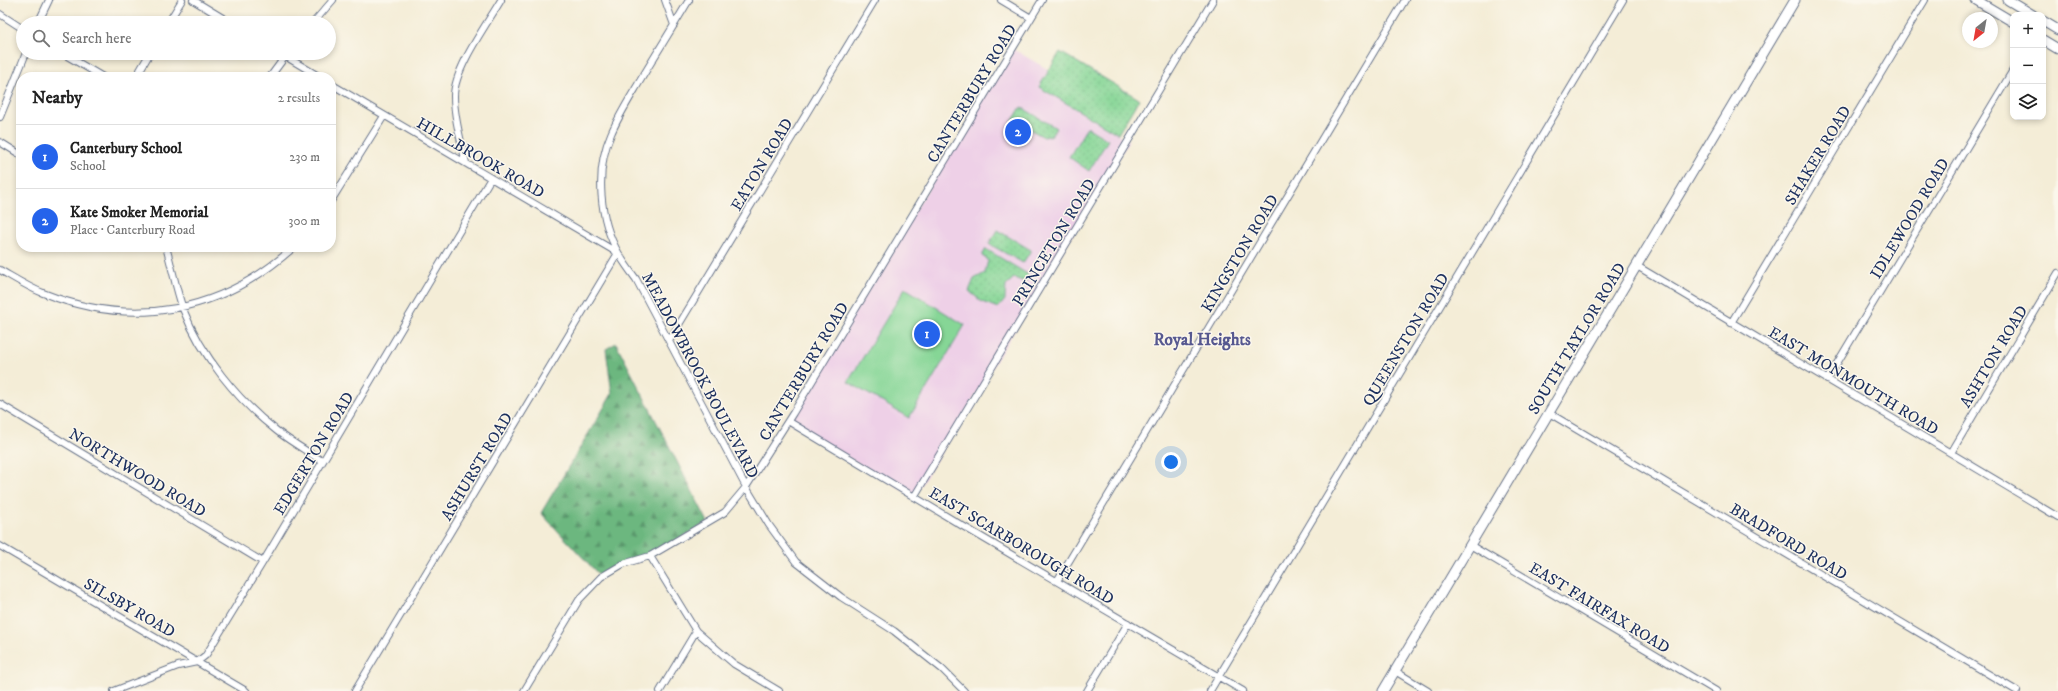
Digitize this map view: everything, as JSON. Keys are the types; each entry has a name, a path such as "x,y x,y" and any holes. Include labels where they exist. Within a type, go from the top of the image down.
{"main road":[{"name":"SOUTH TAYLOR ROAD","path":"1383,691 1795,0"},
{"path":"1976,0 2010,20"},
{"path":"2008,0 2028,12"},
{"path":"2046,23 2058,30"},
{"path":"2046,42 2058,49"}],"street":[{"path":"41,16 48,0"},
{"path":"172,16 182,0"},
{"path":"193,0 219,16"},
{"path":"319,16 333,0"},
{"path":"466,163 457,123 454,95 459,74 501,0"},
{"path":"665,0 674,25"},
{"path":"674,25 689,0"},
{"name":"EATON ROAD","path":"669,341 875,0"},
{"path":"1000,0 1031,18"},
{"name":"CANTERBURY ROAD","path":"524,691 578,600 601,578 622,564 650,556 725,512 746,487 788,421 1042,0"},
{"name":"PRINCETON ROAD","path":"914,497 1214,0"},
{"name":"KINGSTON ROAD","path":"1057,581 1405,0"},
{"name":"QUEENSTON ROAD","path":"1210,691 1623,0"},
{"name":"SHAKER ROAD","path":"1732,323 1925,0"},
{"path":"0,14 16,24"},
{"name":"MEADOWBROOK BOULEVARD","path":"674,25 620,116 607,144 602,174 601,194 605,220 618,254 636,279 746,487 769,525 796,562 841,597 894,631 942,669 964,691"},
{"path":"18,72 23,60"},
{"path":"74,60 94,72"},
{"path":"139,72 146,60"},
{"path":"273,72 280,60"},
{"path":"293,60 312,72"},
{"name":"IDLEWOOD ROAD","path":"1827,380 2010,75"},
{"path":"0,117 16,78"},
{"name":"HILLBROOK ROAD","path":"336,87 618,254"},
{"path":"336,193 384,116"},
{"path":"0,142 16,152"},
{"name":"EDGERTON ROAD","path":"197,662 206,655 263,562 491,178"},
{"path":"167,252 183,308 207,354 246,403 278,432 322,461"},
{"path":"0,270 43,293 87,306 123,311 183,308 232,290 254,279 288,252"},
{"name":"ASHURST ROAD","path":"355,691 618,254"},
{"name":"EAST MONMOUTH ROAD","path":"1637,266 2058,516"},
{"name":"ASHTON ROAD","path":"1951,453 2058,273"},
{"name":"NORTHWOOD ROAD","path":"0,404 263,562"},
{"name":"BRADFORD ROAD","path":"1549,413 2017,691"},
{"name":"EAST SCARBOROUGH ROAD","path":"788,421 1243,691"},
{"name":"EAST FAIRFAX ROAD","path":"1470,545 1716,691"},
{"name":"SILSBY ROAD","path":"0,546 246,691"},
{"path":"650,556 696,631 734,664 779,691"},
{"path":"1087,691 1128,623"},
{"path":"660,691 696,631"},
{"path":"114,691 178,666 197,662"},
{"path":"1395,671 1428,691"}],"shaded area":[{"path":"1013,49 1049,70 1040,87 1129,141 914,497 788,421"}],"green space":[{"path":"1060,52 1139,99 1118,134 1039,87"},
{"path":"1021,107 1056,128 1051,136 1044,137 1031,130 1022,135 1009,127"},
{"path":"1087,127 1108,140 1089,171 1069,157"},
{"path":"997,230 1031,250 1023,263 989,244"},
{"path":"986,249 1029,275 1025,282 1014,278 1006,285 1005,300 998,308 982,302 969,291 974,279 985,273 988,260 982,256"},
{"path":"905,288 965,325 909,418 848,382"},
{"path":"616,343 708,522 650,556 623,564 601,577 541,513 612,394 606,349"}],"place":[{"name":"Kate Smoker Memorial","path":"1018,132"},
{"name":"Canterbury School","path":"927,334"}],"district":[{"name":"Royal Heights","path":"1202,339"}]}
